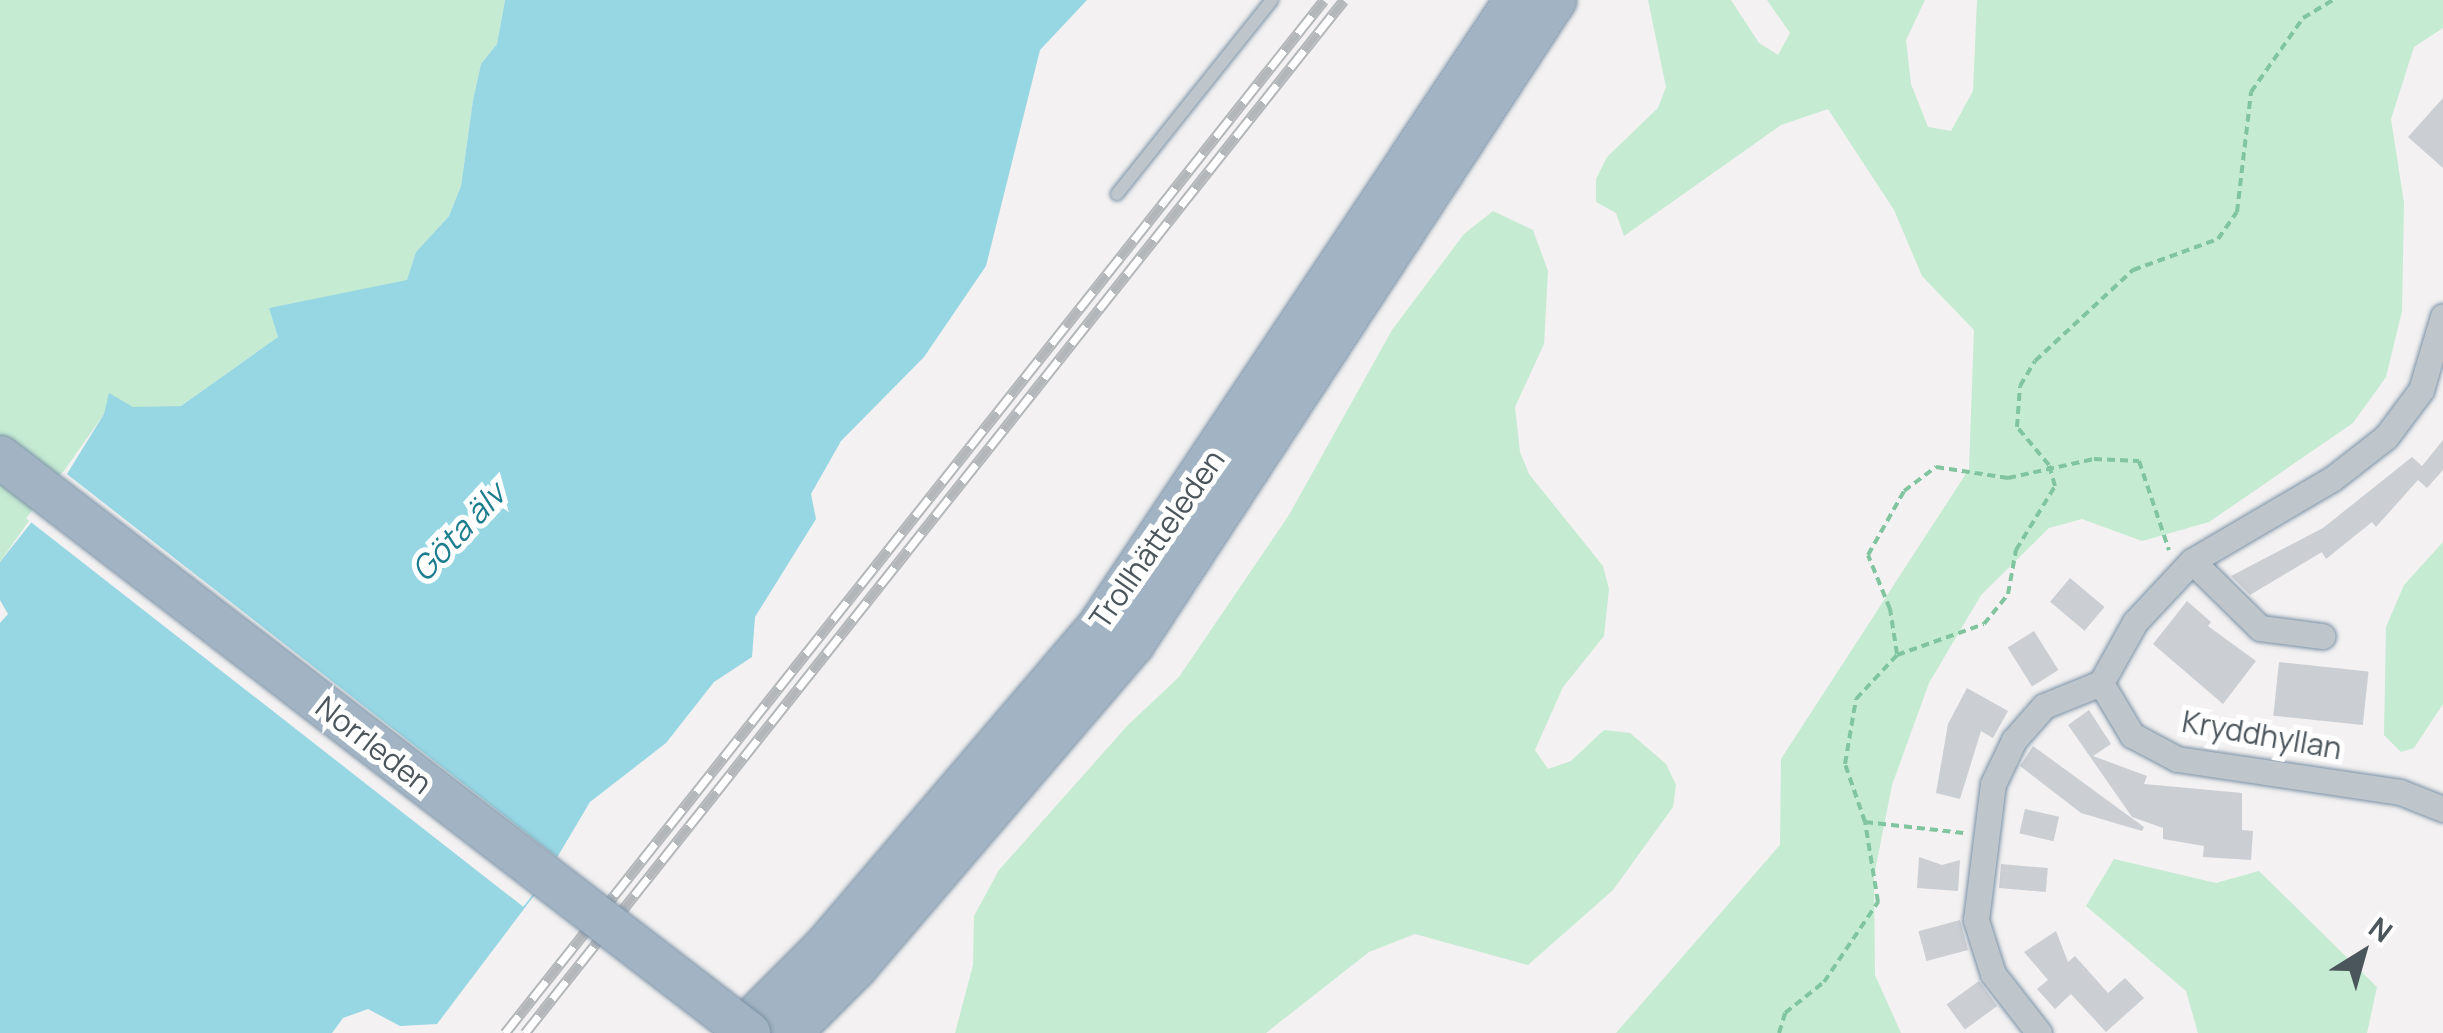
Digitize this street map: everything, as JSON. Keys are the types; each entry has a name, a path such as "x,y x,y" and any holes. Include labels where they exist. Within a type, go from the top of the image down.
{"highway":[{"name":"Trollhätteleden","path":"739,1033 825,947 1097,628 1516,0"},
{"name":"Trollhätteleden","path":"790,1033 856,967 1133,644 1555,0"},
{"name":"Norrleden","path":"0,456 749,1033"}],"street":[{"path":"2039,1033 1993,974 1976,920 1983,836 1994,784 2014,740 2044,706 2100,683 2135,622 2192,561 2332,479 2386,437 2422,390 2443,316"},
{"path":"2192,561 2260,628 2322,636"},
{"name":"Kryddhyllan","path":"2100,683 2132,735 2178,759 2400,792 2443,809"}],"lane":[{"path":"1117,194 1272,0"}],"path":[{"path":"1779,1033 1784,1013 1824,982 1878,902 1865,822 1845,764 1856,699 1897,655 1984,624 2008,594 2016,550 2054,486 2050,471 2018,427 2020,386 2036,362 2133,270 2218,239 2237,212 2252,92 2303,18 2333,0"},
{"path":"1897,655 1890,608 1868,556 1904,491 1936,467 2008,478 2094,459 2140,461 2167,549 2192,561"},
{"path":"1865,822 1983,836"}],"green space":[{"path":"0,0 505,0 497,44 481,64 461,186 449,216 416,252 407,281 270,308 278,337 181,406 104,414 0,562"},
{"path":"1648,0 1731,0 1759,43 1778,55 1790,33 1767,0 1925,0 1906,40 1911,84 1928,127 1951,131 1973,91 1977,0 2443,0 2443,28 2414,47 2391,119 2404,203 2402,311 2386,377 2353,423 2209,522 2142,541 2082,519 2049,528 1981,595 1929,683 1892,785 1874,876 1875,975 1901,1033 1616,1033 1780,845 1781,759 1969,469 1974,330 1922,276 1894,210 1828,109 1781,125 1624,236 1616,213 1596,202 1596,179 1607,157 1658,108 1666,87"},
{"path":"1493,211 1533,230 1548,271 1544,344 1515,407 1520,452 1529,474 1603,566 1609,589 1604,636 1563,687 1535,750 1548,769 1571,761 1604,730 1630,733 1666,764 1676,785 1673,807 1613,890 1528,965 1415,934 1369,952 1266,1033 955,1033 973,965 974,916 999,870 1128,725 1179,677 1289,515 1392,330 1464,234"},
{"path":"2443,542 2443,704 2414,748 2401,752 2384,735 2386,627 2404,585"},
{"path":"2114,859 2216,883 2259,871 2377,987 2367,1033 2198,1033 2186,991 2086,906"}],"water":[{"name":"Göta älv","path":"505,0 1087,0 1040,50 986,266 924,357 841,441 811,494 816,519 755,617 752,657 714,682 666,743 590,802 536,893 437,1024 400,1026 368,1009 343,1018 332,1033 0,1033 0,623 8,614 0,600 0,562 57,490 104,414 109,393 133,407 181,406 278,337 269,308 407,280 416,252 449,216 461,186 481,64 497,44"}],"pier":[{"path":"63,471 560,859 523,907 26,518"}],"building":[{"path":"2443,98 2443,168 2408,137"},
{"path":"2443,440 2443,470 2427,488 2418,480 2376,527 2372,522 2326,559 2322,552 2250,595 2231,576 2323,528 2412,457 2422,466"},
{"path":"2070,578 2104,607 2085,631 2050,602"},
{"path":"2187,601 2211,622 2208,626 2256,661 2223,704 2153,644"},
{"path":"2034,631 2058,670 2032,686 2008,647"},
{"path":"2279,662 2369,671 2363,725 2273,716"},
{"path":"1967,688 2008,711 1993,738 1981,731 1960,799 1936,793 1948,724"},
{"path":"2089,710 2111,744 2093,756 2147,776 2144,784 2242,793 2242,830 2253,831 2251,860 2203,857 2204,846 2163,839 2163,828 2132,817 2068,725"},
{"path":"2033,746 2144,827 2142,831 2081,813 2020,766"},
{"path":"2025,809 2059,817 2053,841 2019,833"},
{"path":"1919,857 1942,865 1960,860 1958,891 1917,888"},
{"path":"2001,864 2048,868 2046,892 1999,888"},
{"path":"1960,920 1968,950 1926,961 1918,931"},
{"path":"2056,931 2068,962 2075,956 2108,993 2125,978 2144,998 2106,1032 2071,994 2055,1009 2037,989 2048,980 2024,952"},
{"path":"1979,981 1997,1006 1965,1030 1947,1005"}],"railway":[{"path":"505,1033 1324,0"},
{"path":"525,1033 1344,0"}]}
